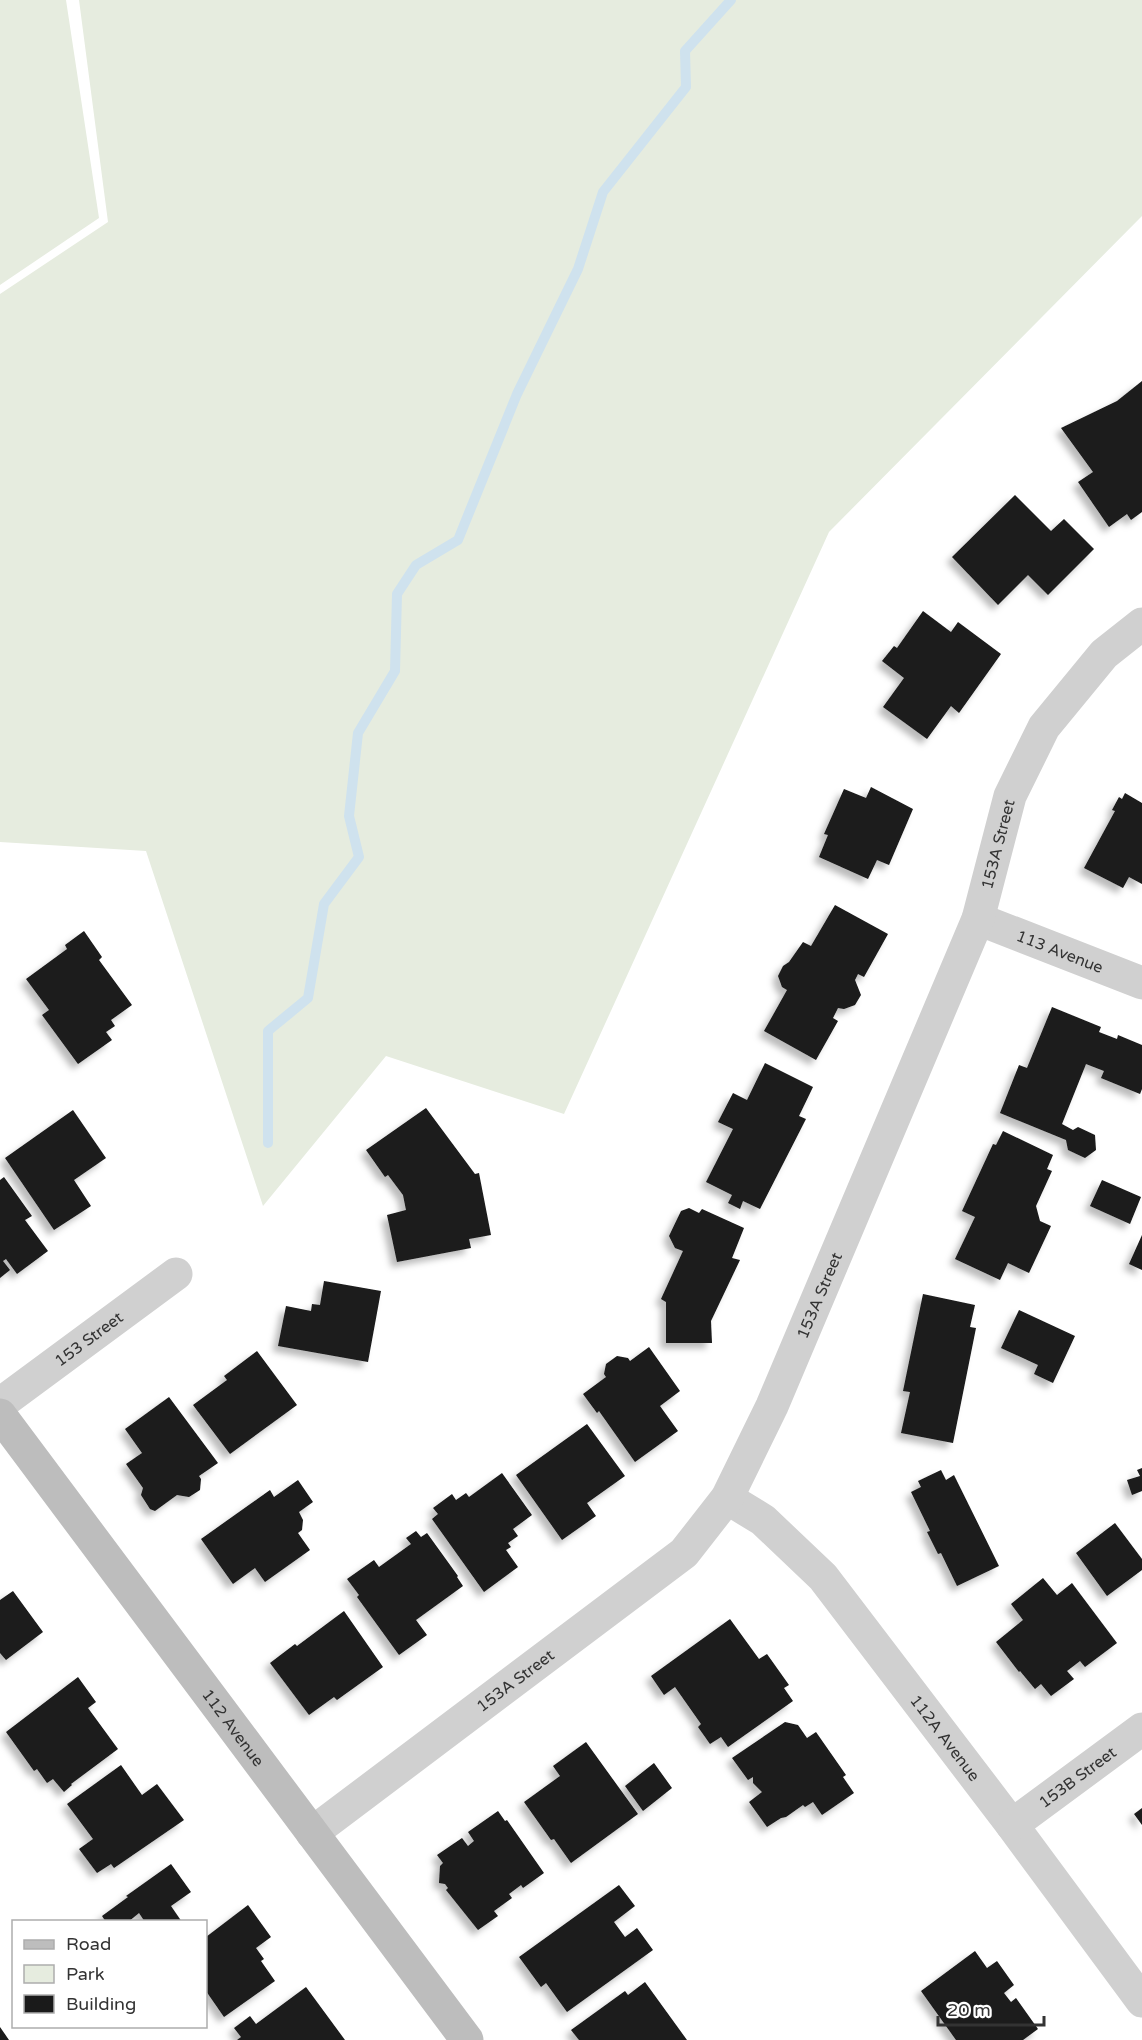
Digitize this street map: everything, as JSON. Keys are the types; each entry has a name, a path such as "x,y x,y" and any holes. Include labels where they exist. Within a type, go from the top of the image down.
{"street":[{"name":"153A Street","path":"312,1833 684,1553 727,1497 772,1406 978,919 1010,796 1044,727 1104,654 1142,624"},
{"name":"113 Avenue","path":"978,919 1142,983"},
{"name":"153 Street","path":"0,1404 176,1274"},
{"name":"112 Avenue","path":"0,1415 467,2040"},
{"name":"112A Avenue","path":"727,1497 763,1520 823,1576 1142,2001"},
{"name":"153B Street","path":"1012,1825 1142,1729"}],"green space":[{"path":"0,0 66,0 99,218 0,285"},
{"path":"79,0 1142,0 1142,216 829,532 564,1114 386,1056 263,1206 146,851 0,842 0,294 108,222"}],"building":[{"path":"1142,381 1142,512 1131,520 1127,514 1109,527 1078,482 1093,472 1061,428 1117,401"},
{"path":"1015,495 1051,531 1064,519 1094,549 1048,595 1028,575 998,605 952,557"},
{"path":"923,611 951,632 958,622 1001,654 959,713 951,706 927,739 883,707 904,678 882,661 894,646 897,648"},
{"path":"871,787 913,809 889,865 877,860 868,879 819,857 828,835 824,834 844,789 866,798"},
{"path":"1125,793 1142,803 1142,884 1129,877 1123,888 1084,868 1115,811 1112,810 1119,797 1122,799"},
{"path":"835,905 888,934 864,977 858,974 855,980 861,995 855,1005 844,1009 838,1008 833,1018 838,1021 816,1060 764,1031 787,990 782,987 778,976 783,966 789,962 803,942 811,946"},
{"path":"84,931 102,957 99,960 132,1005 111,1020 115,1026 106,1032 112,1040 78,1064 42,1015 49,1010 26,979 67,949 65,945"},
{"path":"1052,1007 1101,1027 1099,1032 1117,1039 1118,1035 1142,1045 1140,1094 1101,1078 1104,1071 1086,1064 1062,1124 1073,1130 1078,1127 1095,1135 1096,1150 1085,1158 1068,1150 1066,1140 1000,1113 1019,1065 1027,1068"},
{"path":"765,1063 813,1087 799,1116 806,1119 760,1209 743,1201 740,1209 728,1203 732,1195 706,1182 733,1129 718,1122 733,1093 747,1100"},
{"path":"426,1108 475,1174 479,1173 491,1235 469,1239 471,1248 397,1262 387,1215 406,1210 403,1195 388,1175 385,1177 366,1150"},
{"path":"73,1110 106,1158 74,1180 91,1206 54,1230 5,1158"},
{"path":"1003,1131 1053,1155 1047,1169 1052,1171 1036,1206 1040,1221 1051,1226 1029,1273 1008,1263 1000,1280 955,1259 975,1217 962,1211 993,1144 996,1145"},
{"path":"4,1177 32,1216 25,1220 48,1251 17,1274 6,1259 3,1261 10,1270 0,1278 0,1180"},
{"path":"1102,1180 1141,1197 1130,1224 1090,1206"},
{"path":"689,1208 699,1213 702,1209 744,1228 732,1258 740,1260 711,1321 712,1343 666,1343 666,1302 661,1299 683,1251 675,1248 669,1236 681,1211"},
{"path":"1142,1235 1142,1270 1129,1264"},
{"path":"324,1281 381,1291 368,1362 278,1346 286,1306 311,1311 312,1304 320,1305"},
{"path":"923,1294 975,1305 970,1327 976,1328 953,1443 901,1433 910,1392 903,1391"},
{"path":"1019,1310 1075,1336 1053,1383 1034,1374 1038,1365 1001,1348"},
{"path":"649,1347 680,1391 660,1406 678,1431 635,1462 599,1411 597,1413 583,1394 606,1377 604,1374 606,1364 617,1356 628,1358 630,1361"},
{"path":"257,1351 297,1405 230,1454 193,1405 227,1380 224,1376"},
{"path":"169,1397 218,1463 199,1476 200,1490 189,1497 177,1495 155,1511 150,1509 141,1495 143,1488 126,1464 142,1453 125,1429"},
{"path":"587,1424 625,1476 587,1503 596,1516 562,1540 516,1475"},
{"path":"1142,1468 1142,1491 1132,1495 1127,1480 1140,1476 1137,1470"},
{"path":"941,1470 946,1480 954,1475 999,1566 957,1586 941,1553 938,1554 927,1532 930,1531 911,1492 921,1487 918,1481"},
{"path":"502,1473 532,1515 513,1529 518,1536 508,1543 511,1547 506,1550 518,1567 484,1592 432,1519 438,1514 433,1508 452,1494 456,1500 466,1493 469,1497"},
{"path":"298,1480 313,1502 299,1512 303,1520 302,1530 298,1533 310,1550 265,1582 255,1568 233,1584 201,1539 270,1490 274,1497"},
{"path":"1115,1523 1142,1559 1142,1570 1107,1596 1076,1553"},
{"path":"416,1531 421,1537 427,1533 463,1586 416,1620 427,1635 399,1655 357,1597 359,1595 347,1579 374,1560 379,1567 411,1544 406,1538"},
{"path":"1043,1578 1057,1595 1072,1583 1117,1643 1085,1667 1080,1661 1067,1671 1074,1679 1051,1696 1041,1684 1035,1689 996,1642 1023,1620 1011,1604"},
{"path":"13,1591 43,1632 6,1660 0,1653 0,1600"},
{"path":"344,1611 383,1667 337,1700 334,1697 309,1715 270,1663"},
{"path":"730,1619 759,1659 767,1654 789,1685 784,1688 793,1701 728,1747 721,1737 710,1744 698,1727 701,1724 675,1687 664,1695 651,1676"},
{"path":"78,1677 96,1702 88,1708 118,1749 71,1784 64,1792 53,1779 47,1783 37,1769 34,1771 6,1732"},
{"path":"785,1722 798,1725 807,1738 816,1732 846,1775 843,1777 854,1793 822,1815 813,1802 805,1807 803,1805 767,1827 749,1802 762,1792 753,1783 753,1777 748,1780 732,1758"},
{"path":"586,1742 638,1814 571,1863 554,1839 551,1840 524,1802 560,1776 553,1766"},
{"path":"654,1763 672,1788 643,1811 625,1786"},
{"path":"121,1765 142,1795 157,1784 184,1820 114,1868 111,1864 97,1873 79,1849 93,1839 67,1804"},
{"path":"1142,1808 1142,1825 1134,1814"},
{"path":"498,1811 505,1821 507,1820 544,1873 523,1888 521,1885 509,1894 512,1898 494,1911 498,1916 478,1930 446,1890 448,1888 445,1884 439,1883 440,1866 443,1863 437,1855 462,1838 468,1846 474,1841 468,1832"},
{"path":"171,1864 191,1892 171,1906 181,1920 144,1920 139,1913 130,1920 105,1920 102,1916 128,1897 126,1896"},
{"path":"619,1885 635,1906 614,1922 625,1937 637,1928 653,1950 567,2012 546,1983 541,1987 519,1957"},
{"path":"248,1905 271,1937 256,1948 264,1959 261,1961 275,1981 224,2017 207,1992 207,1936"},
{"path":"975,1951 987,1968 997,1961 1014,1985 1004,1993 1011,2002 1016,1998 1038,2029 1023,2040 956,2040 921,1991"},
{"path":"645,1982 687,2040 579,2040 571,2030 625,1991 628,1995"},
{"path":"306,1987 345,2040 237,2040 241,2037 234,2028 250,2016 256,2024"},
{"path":"0,2027 9,2040 0,2040"}],"waterway":[{"path":"268,1143 268,1031 308,998 324,904 359,857 349,816 358,733 395,671 397,594 416,565 458,540 517,394 578,269 603,192 686,87 685,51 731,0"}]}
